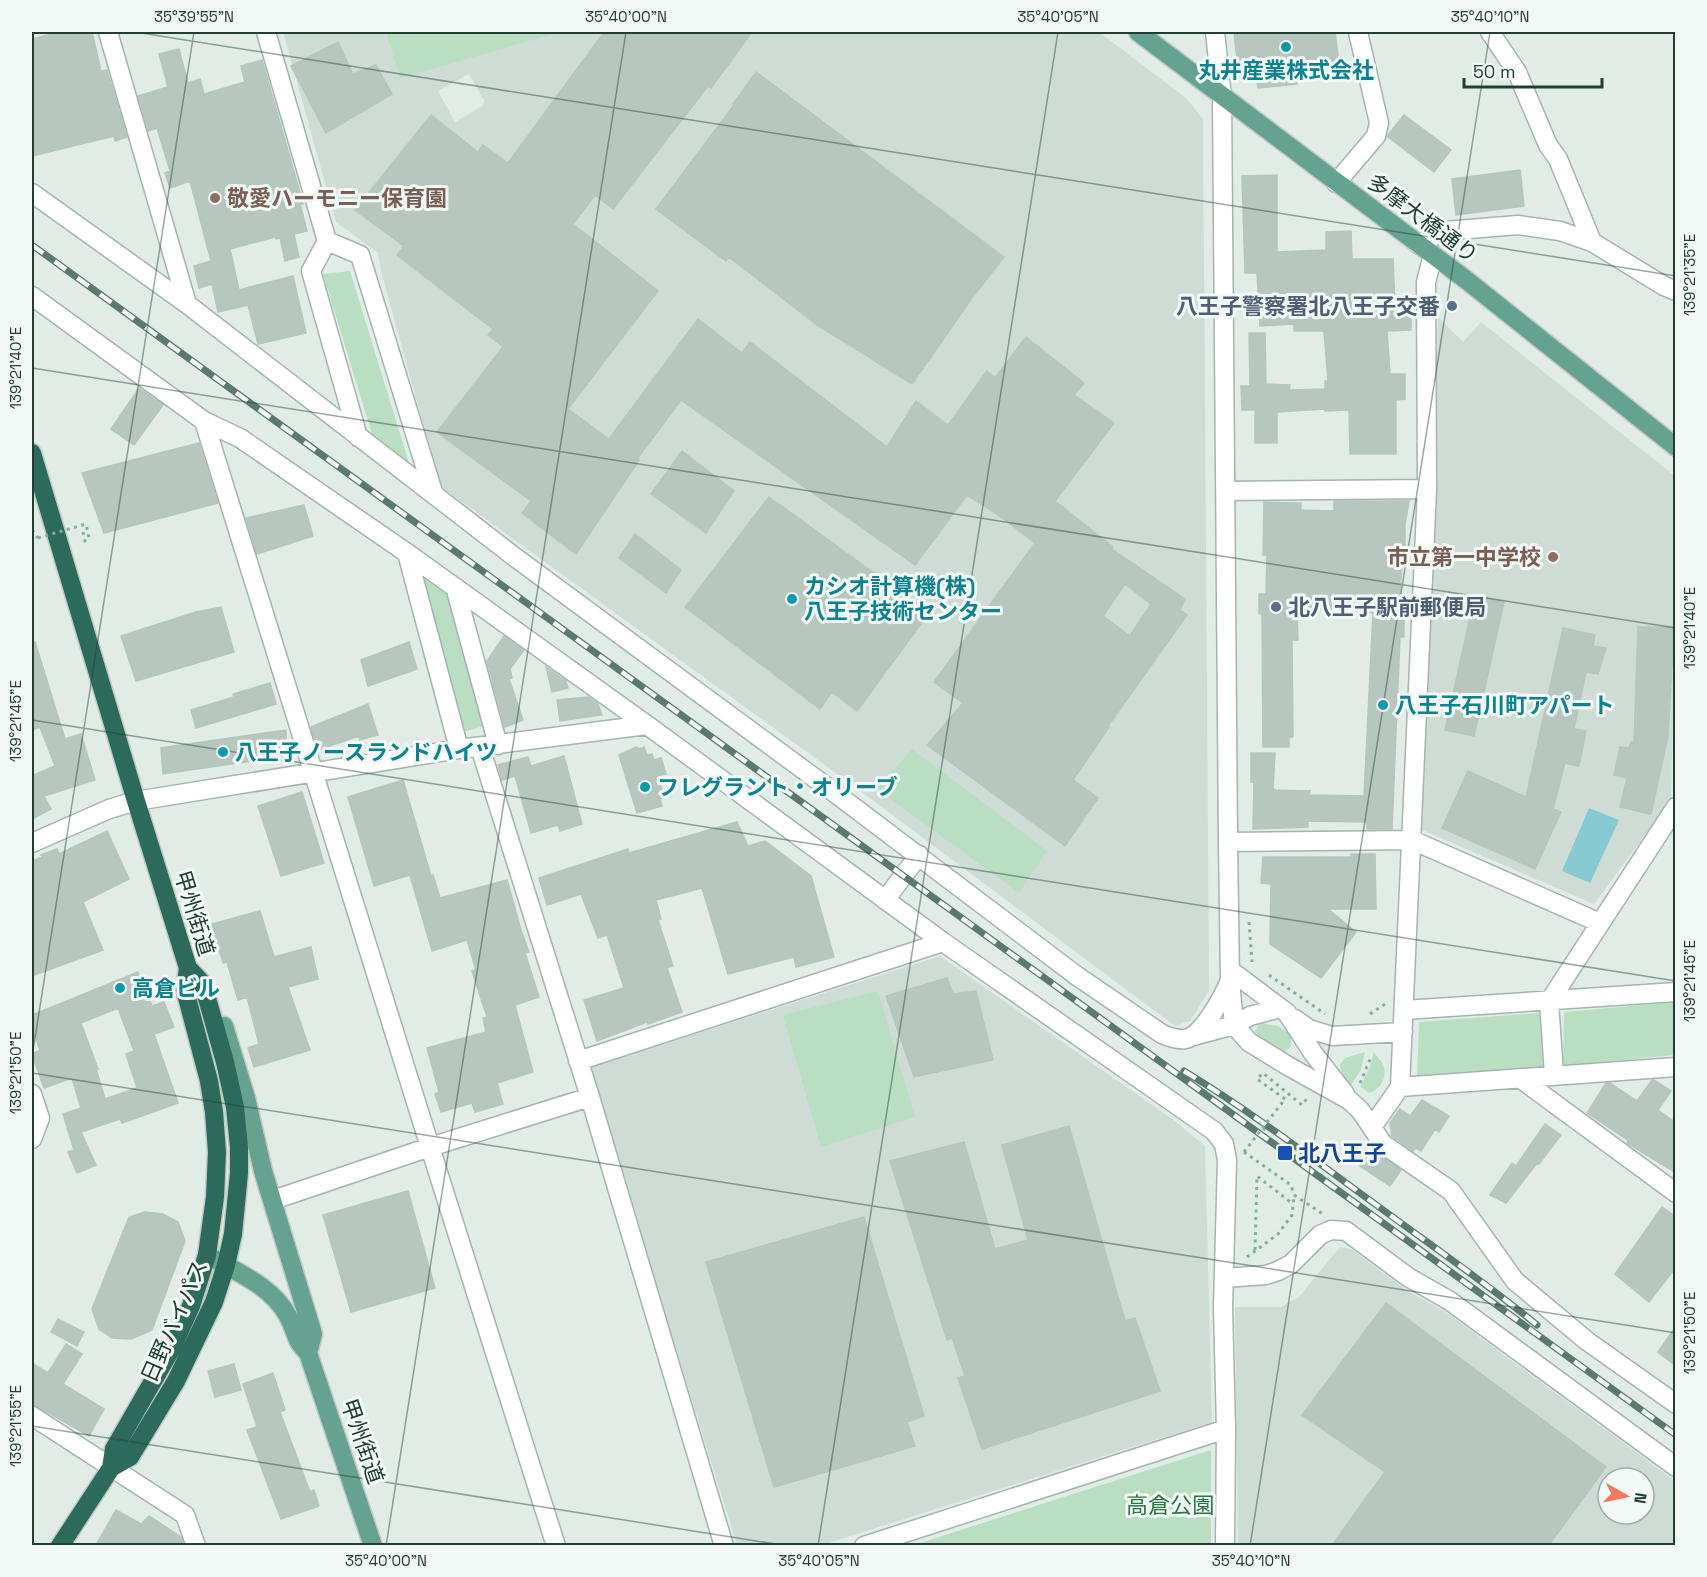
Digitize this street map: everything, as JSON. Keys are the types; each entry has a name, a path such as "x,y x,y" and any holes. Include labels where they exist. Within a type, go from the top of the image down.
{"highway":[{"name":"甲州街道","path":"32,453 188,968 185,990 209,1081 217,1152 215,1197 207,1255"},
{"name":"日野バイパス","path":"60,1545 111,1468 130,1456 176,1381 209,1312 226,1265 237,1201 239,1147 235,1107 203,984 188,968"},
{"name":"日野バイパス","path":"111,1468 114,1449 177,1337 191,1306 207,1255"}],"main road":[{"name":"多摩大橋通り","path":"1138,32 1433,255 1676,447"},
{"name":"甲州街道","path":"210,1008 222,1020 246,1098 263,1171 313,1334 308,1353"},
{"name":"甲州街道","path":"207,1255 261,1287 274,1298 288,1317 297,1342 308,1353 373,1545"}],"street":[{"path":"108,32 187,304"},
{"path":"266,32 327,241 311,271 358,437"},
{"path":"1215,32 1222,97 1228,842 1230,975 1234,1025 1249,1042 1288,1066 1354,1094"},
{"path":"1336,183 1376,136 1379,123 1358,32"},
{"path":"1490,32 1517,72 1548,145 1558,159 1592,242"},
{"path":"32,193 187,304 516,558 919,855 1077,976 1162,1034 1185,1039 1234,1025 1250,1016 1283,1011"},
{"path":"1418,244 1444,231 1518,225 1560,231 1592,242 1672,292"},
{"path":"327,241 360,255 433,492"},
{"path":"1372,1127 1400,1087 1427,489 1426,282 1433,255"},
{"path":"32,296 204,421 240,438 407,553 943,942 1215,1131 1224,1144 1227,1160 1224,1278 1225,1545"},
{"path":"204,421 556,1545"},
{"path":"1226,491 1427,489"},
{"path":"407,553 459,749"},
{"path":"455,587 489,746 578,1061 724,1545"},
{"path":"32,843 109,809 136,801 459,749 647,725"},
{"path":"1554,1074 1549,1002 1676,807"},
{"path":"1228,842 1412,840 1600,923"},
{"path":"885,900 919,855"},
{"path":"578,1061 943,942"},
{"path":"1230,975 1319,1034 1332,1036 1403,1032"},
{"path":"1193,1036 1218,1003 1230,975"},
{"path":"1404,1010 1676,992"},
{"path":"1283,1011 1313,1053 1354,1094 1360,1110 1383,1144 1451,1191 1515,1281 1587,1341 1676,1404"},
{"path":"1288,1066 1329,1044 1361,1035"},
{"path":"1400,1087 1521,1079 1554,1074 1676,1067"},
{"path":"1521,1079 1676,1193"},
{"path":"32,1094 40,1118 32,1139"},
{"path":"273,1200 430,1147 590,1097"},
{"path":"1224,1278 1266,1275 1278,1271 1291,1264 1320,1235 1331,1230 1346,1231 1408,1277 1449,1301 1676,1467"},
{"path":"32,1416 185,1515 196,1545"},
{"path":"864,1545 1226,1429"}],"path":[{"path":"32,530 38,538 86,524 89,538 85,541 83,532"},
{"path":"1249,913 1250,961 1260,968"},
{"path":"1270,975 1329,1016"},
{"path":"1360,1015 1371,1014 1385,1004"},
{"path":"1354,1094 1371,1057"},
{"path":"1247,1257 1278,1234 1292,1215 1294,1195 1291,1185 1245,1152 1265,1129 1285,1099 1257,1078 1263,1073 1302,1105"},
{"path":"1255,1250 1257,1176 1293,1204"},
{"path":"1294,1195 1324,1215"}],"shaded area":[{"path":"283,32 1099,32 1186,98 1203,119 1209,979 1209,991 1190,1021 1175,1026 847,781 440,486 378,253 336,222","holes":["469,74 485,102 455,122 438,91"]},
{"name":"市立第一中学校","path":"1438,317 1463,342 1481,322 1675,476 1675,637 1671,800 1594,904 1422,830"},
{"path":"940,956 1172,1119 1205,1146 1212,1422 822,1545 737,1545 598,1097 592,1067"},
{"path":"1340,1247 1351,1249 1405,1289 1447,1313 1655,1466 1596,1466 1596,1526 1656,1526 1656,1467 1675,1481 1675,1545 1238,1545 1235,1307 1281,1307 1299,1297"}],"green space":[{"path":"386,32 560,32 400,78"},
{"path":"350,271 409,463 372,434 323,274"},
{"path":"416,571 452,595 487,725 460,733"},
{"path":"912,749 1047,851 1019,893 877,789"},
{"path":"878,991 915,1117 821,1147 783,1015"},
{"path":"1675,1002 1675,1055 1563,1066 1564,1012"},
{"path":"1539,1013 1543,1068 1417,1077 1419,1022"},
{"path":"1260,1023 1278,1026 1291,1035 1291,1046 1284,1053 1263,1043 1255,1031"},
{"path":"1365,1052 1361,1070 1351,1085 1343,1076 1340,1065 1345,1058"},
{"path":"1374,1052 1383,1064 1385,1073 1380,1085 1369,1093 1360,1086 1369,1069"},
{"name":"高倉公園","path":"1211,1450 1211,1545 914,1545"}],"water":[{"path":"1589,808 1619,820 1590,883 1562,871"}],"building":[{"path":"59,32 92,32 101,71 107,70 127,137 115,141 114,136 32,156 32,39"},
{"path":"604,32 752,32 711,88 708,86 613,209 595,195 573,224 658,291 568,409 609,439 698,319 742,353 750,342 887,447 916,401 948,425 987,371 995,378 1026,337 1084,383 1074,395 1114,423 1055,501 1113,547 1112,549 1185,599 1180,610 1187,615 1108,726 1073,780 1098,798 1065,846 927,745 963,703 934,682 1035,543 1000,516 967,495 915,565 681,400 637,459 639,460 576,554 522,513 531,501 437,432 503,347 488,335 493,329 397,255 404,246 355,210 431,115 478,152 483,145 508,163","holes":["1125,584 1151,604 1130,636 1103,616"]},
{"name":"丸井産業株式会社","path":"1234,32 1335,32 1339,63 1296,68 1297,84 1258,88 1256,73 1239,77"},
{"path":"338,42 353,74 376,65 392,94 326,133 291,66"},
{"path":"179,49 188,83 200,79 204,94 245,82 241,66 262,60 303,204 300,204 307,231 294,234 299,257 285,261 280,238 275,237 230,249 239,290 293,276 306,333 258,344 248,305 218,312 212,284 199,288 194,266 211,261 190,181 170,188 165,173 170,171 157,128 148,131 138,96 168,87 159,54"},
{"path":"756,72 1004,257 972,298 912,384 817,325 729,257 726,261 656,209"},
{"path":"1404,115 1451,150 1434,172 1387,136"},
{"path":"1520,170 1524,206 1456,215 1452,179"},
{"path":"1277,175 1277,252 1326,250 1326,232 1351,231 1352,259 1393,259 1395,306 1411,306 1411,330 1387,331 1390,374 1405,374 1405,399 1396,400 1396,454 1350,454 1349,410 1277,412 1277,443 1255,443 1255,410 1242,410 1241,386 1250,386 1249,333 1265,333 1266,384 1290,385 1289,390 1325,389 1325,381 1328,381 1324,331 1294,331 1294,324 1260,326 1257,273 1245,273 1242,176"},
{"path":"139,388 163,405 134,445 111,429"},
{"path":"199,443 218,503 104,533 82,473"},
{"path":"682,451 734,491 706,533 651,494"},
{"name":"カシオ計算機(株) 八王子技術センター","path":"769,497 929,613 857,711 832,692 820,709 685,607"},
{"path":"1334,501 1409,501 1405,525 1405,564 1402,564 1398,620 1404,620 1404,637 1400,637 1392,829 1367,829 1367,822 1308,821 1308,827 1253,829 1254,782 1251,782 1251,753 1275,753 1273,789 1310,791 1309,795 1364,796 1373,613 1314,608 1314,612 1297,612 1298,640 1292,640 1293,737 1289,737 1289,747 1263,747 1262,615 1259,613 1259,594 1266,594 1267,555 1263,555 1264,502 1301,503 1301,510 1334,511"},
{"path":"304,505 313,536 257,554 246,518"},
{"path":"635,534 681,570 666,593 619,558"},
{"path":"1475,595 1504,602 1474,736 1445,730"},
{"path":"221,607 234,652 136,681 121,636 196,612"},
{"path":"1638,627 1674,627 1668,736 1651,814 1620,807 1627,778 1614,775 1620,747 1629,748 1631,742 1634,743"},
{"path":"1563,628 1595,635 1593,646 1606,648 1598,674 1586,672 1574,729 1586,731 1579,766 1565,763 1553,809 1561,812 1535,869 1442,828 1468,771 1526,797"},
{"path":"504,636 524,650 510,669 512,678 509,679 523,720 505,727 487,661"},
{"path":"32,642 35,642 65,739 81,734 95,780 44,796 51,809 32,819 32,776 55,766 40,727 32,730"},
{"path":"409,642 417,669 368,686 361,660"},
{"path":"546,667 566,681 568,688 552,692"},
{"path":"270,683 276,704 196,728 191,710"},
{"path":"588,697 598,704 602,715 560,721 557,700"},
{"path":"368,704 378,735 360,740 359,736 318,750 311,727"},
{"name":"八王子ノースランドハイツ","path":"286,730 286,756 163,774 161,748"},
{"name":"フレグラント・オリーブ","path":"636,747 640,749 644,747 647,755 652,754 654,760 661,758 666,774 658,776 664,797 660,799 662,806 637,813 619,755"},
{"path":"564,756 582,824 560,831 558,825 531,833 515,776 502,780 498,765 528,757 531,766"},
{"path":"403,780 431,876 433,875 440,898 507,880 529,952 525,953 539,997 515,1005 533,1072 497,1083 503,1104 475,1112 472,1103 441,1112 435,1094 439,1092 427,1048 486,1032 483,1018 487,1017 472,971 476,970 467,940 432,951 410,875 374,886 348,797"},
{"path":"302,792 324,863 281,876 258,806"},
{"path":"737,822 748,846 765,841 811,876 834,957 796,967 794,957 728,974 702,888 656,900 661,919 658,920 673,966 667,968 682,1012 648,1024 647,1022 597,1041 584,1000 624,988 607,935 598,938 581,894 547,905 539,878 628,849 629,853"},
{"path":"107,831 129,879 83,902 103,950 32,976 32,861 57,849 59,854"},
{"path":"1351,854 1375,854 1376,909 1328,909 1356,932 1321,978 1270,944 1271,884 1261,883 1263,857 1351,857"},
{"path":"260,911 274,957 311,947 318,979 288,987 310,1050 254,1067 248,1048 259,1044 247,997 238,1000 227,962 223,963 212,924"},
{"path":"138,972 152,1006 164,1002 174,1027 154,1034 178,1103 122,1123 120,1119 81,1132 96,1165 77,1173 68,1152 74,1150 63,1114 81,1108 72,1078 44,1088 32,1054 40,1050 32,1029 32,1015","holes":["118,1008 134,1051 126,1054 137,1088 105,1099 96,1069 98,1069 81,1023"]},
{"path":"947,978 953,994 976,991 993,1060 914,1077 886,996"},
{"path":"1652,1080 1671,1091 1658,1110 1676,1123 1676,1173 1627,1143 1628,1140 1587,1113 1606,1083 1610,1083 1637,1101"},
{"path":"1422,1100 1449,1116 1439,1132 1435,1129 1421,1151 1416,1148 1413,1151 1392,1136 1390,1123 1400,1109 1410,1116"},
{"path":"1545,1124 1561,1135 1539,1164 1537,1163 1506,1203 1490,1195 1512,1163 1516,1166"},
{"path":"1069,1126 1125,1321 1135,1318 1160,1391 982,1449 958,1378 965,1376 952,1338 947,1340 890,1161 964,1142 995,1249 1028,1240 1002,1145"},
{"path":"1372,1148 1401,1170 1390,1186 1360,1166"},
{"path":"408,1191 435,1288 351,1312 323,1215"},
{"path":"1662,1207 1676,1217 1676,1267 1649,1302 1615,1274"},
{"path":"145,1212 163,1214 178,1222 185,1241 152,1330 131,1339 112,1338 99,1329 92,1309 129,1217"},
{"path":"864,1217 924,1416 907,1422 915,1446 774,1487 706,1262"},
{"path":"1386,1303 1605,1466 1596,1466 1596,1481 1549,1545 1332,1545 1385,1472 1302,1415"},
{"path":"58,1319 84,1332 77,1346 51,1332"},
{"path":"1676,1326 1676,1366 1658,1352"},
{"path":"66,1344 82,1354 63,1384 104,1409 89,1436 32,1405 32,1363 48,1373"},
{"path":"234,1364 241,1390 215,1397 208,1371"},
{"path":"273,1373 285,1410 280,1412 310,1492 314,1490 319,1506 281,1519 247,1430 257,1427 243,1384"},
{"path":"116,1510 141,1524 149,1516 181,1537 184,1545 96,1545"}],"railway":[{"path":"32,245 1676,1435"},
{"path":"1184,1071 1304,1152 1477,1278 1537,1325"}],"place":[{"name":"丸井産業株式会社","path":"1286,47"},
{"name":"敬愛ハーモニー保育園","path":"215,198"},
{"name":"八王子警察署北八王子交番","path":"1452,306"},
{"name":"市立第一中学校","path":"1553,557"},
{"name":"カシオ計算機(株) 八王子技術センター","path":"792,599"},
{"name":"北八王子駅前郵便局","path":"1276,607"},
{"name":"八王子石川町アパート","path":"1383,705"},
{"name":"八王子ノースランドハイツ","path":"223,752"},
{"name":"フレグラント・オリーブ","path":"645,787"},
{"name":"高倉ビル","path":"120,988"},
{"name":"北八王子","path":"1285,1153"}]}
